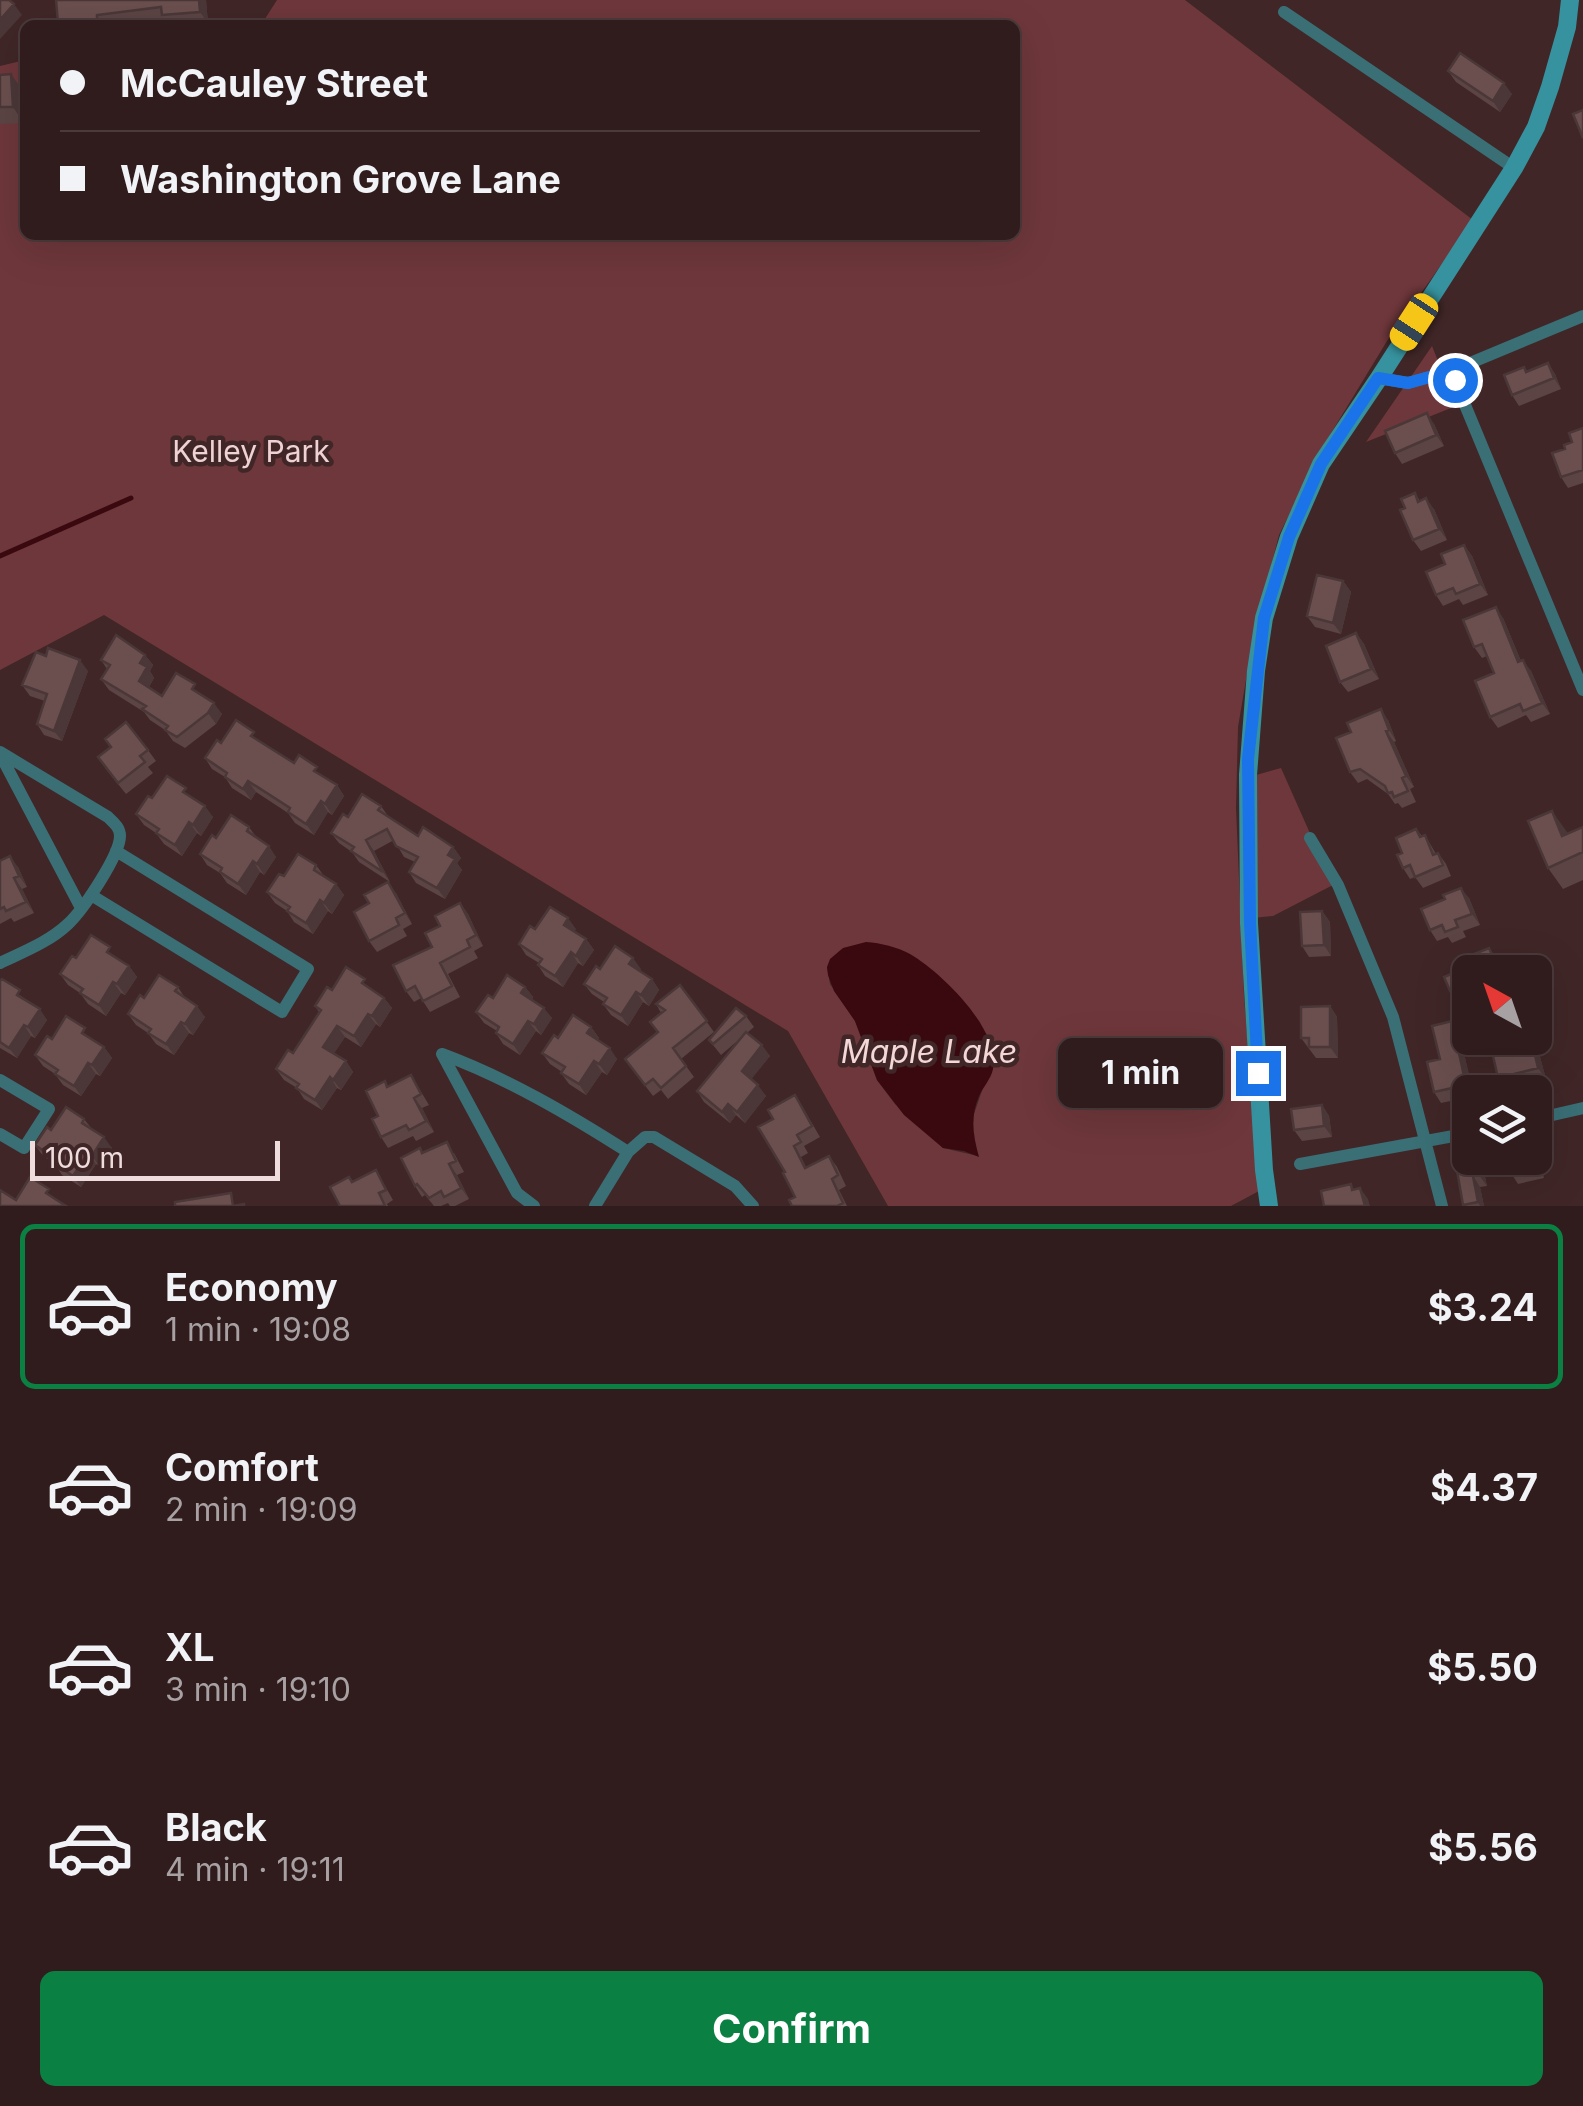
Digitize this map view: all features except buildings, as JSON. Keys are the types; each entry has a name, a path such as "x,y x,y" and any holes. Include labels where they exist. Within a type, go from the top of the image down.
{"street":[{"path":"1269,1206 1250,923 1248,759 1264,618 1289,537 1321,464 1514,168 1536,127 1566,28 1570,0"},
{"path":"1284,12 1514,168"},
{"path":"1378,378 1408,383 1451,371 1583,316"},
{"path":"1451,371 1583,690"},
{"path":"0,753 108,816 120,835 116,851 91,895 70,922 43,942 0,963"},
{"path":"0,753 82,908"},
{"path":"1310,838 1338,885 1393,1016 1442,1206"},
{"path":"91,895 282,1012 308,969 116,851"},
{"path":"534,1206 517,1193 442,1054 472,1065 628,1152"},
{"path":"0,1080 49,1109 24,1148 0,1134"},
{"path":"1552,1115 1583,1108"},
{"path":"596,1206 638,1140 654,1137 735,1186 752,1206"},
{"path":"1300,1164 1452,1137"}],"green space":[{"name":"Kelley Park","path":"277,0 1185,0 1473,220 1387,341 1325,443 1279,535 1254,633 1238,727 1236,808 1244,996 1259,1191 1231,1206 888,1206 788,1031 104,615 0,670 0,66 20,61 20,240 1020,240 1020,20 264,20","holes":["827,967 979,1021 993,1058 974,1114 972,1133 978,1156 943,1148 895,1104 877,1080 855,1021 830,984"]},
{"path":"1432,346 1456,406 1366,442"},
{"path":"1281,768 1333,885 1273,916 1253,918 1249,777"}],"water":[{"name":"Maple Lake","path":"866,942 900,949 923,963 952,988 988,1037 993,1069 973,1119 979,1157 943,1148 904,1115 877,1080 855,1021 834,991 827,967 843,948"}],"waterway":[{"path":"0,556 131,498"}],"route":[{"path":"1258,1073 1250,923 1248,759 1264,618 1289,537 1321,464 1378,378 1408,383 1451,371 1455,380"}]}
